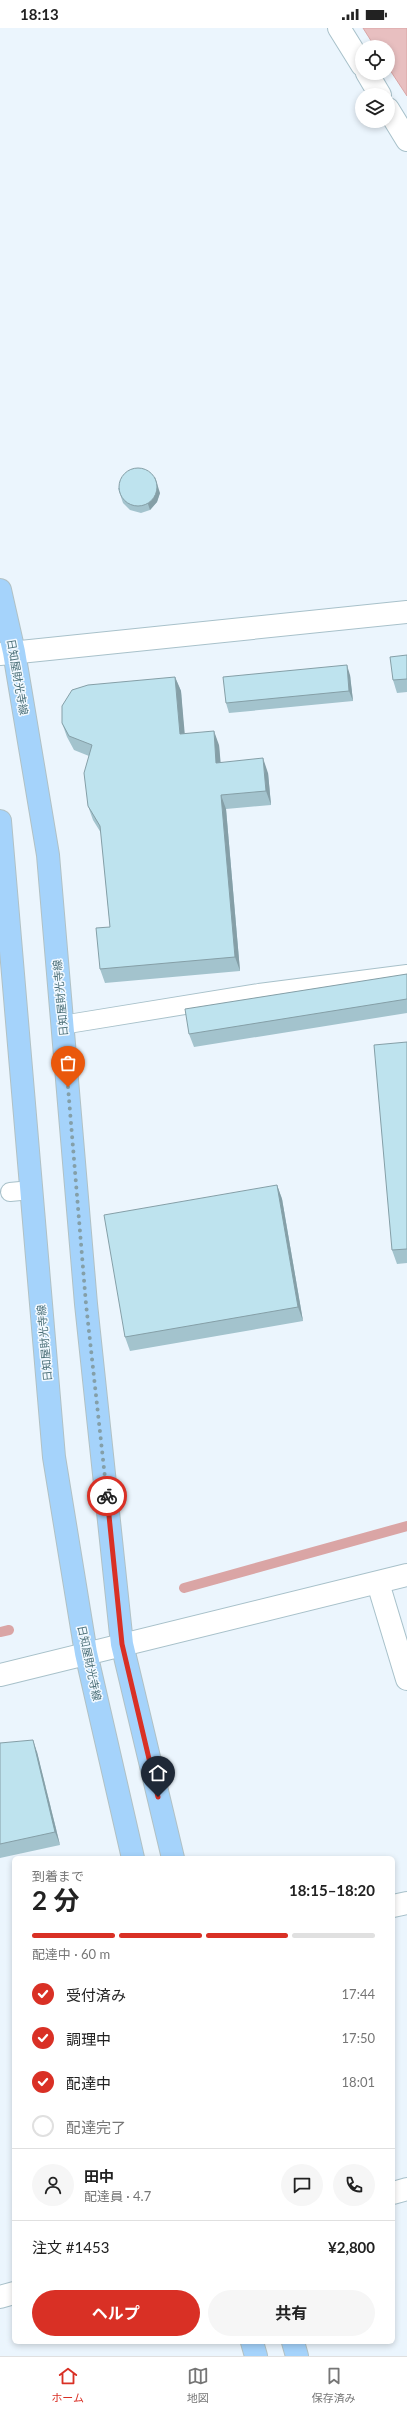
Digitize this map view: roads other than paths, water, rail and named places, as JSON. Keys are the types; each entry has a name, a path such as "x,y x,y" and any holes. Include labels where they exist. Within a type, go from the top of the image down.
{"main road":[{"name":"日知屋財光寺線","path":"0,590 7,653 48,855 86,1304 122,1644 173,1856"},
{"name":"日知屋財光寺線","path":"0,821 6,949 32,1190 54,1457 86,1653 134,1856"},
{"path":"253,2344 256,2356"},
{"path":"294,2344 297,2356"}],"street":[{"path":"339,28 355,54"},
{"path":"395,120 407,140"},
{"path":"7,653 407,612"},
{"path":"0,1675 407,1575"},
{"path":"378,1582 407,1679"},
{"path":"395,1906 407,1903"},
{"path":"395,2192 407,2189"},
{"path":"0,2297 12,2294"}],"lane":[{"path":"62,1025 259,993 407,974"},
{"path":"10,1192 32,1190"}],"waterway":[{"path":"184,1588 407,1526"},
{"path":"0,1632 9,1630"}]}
